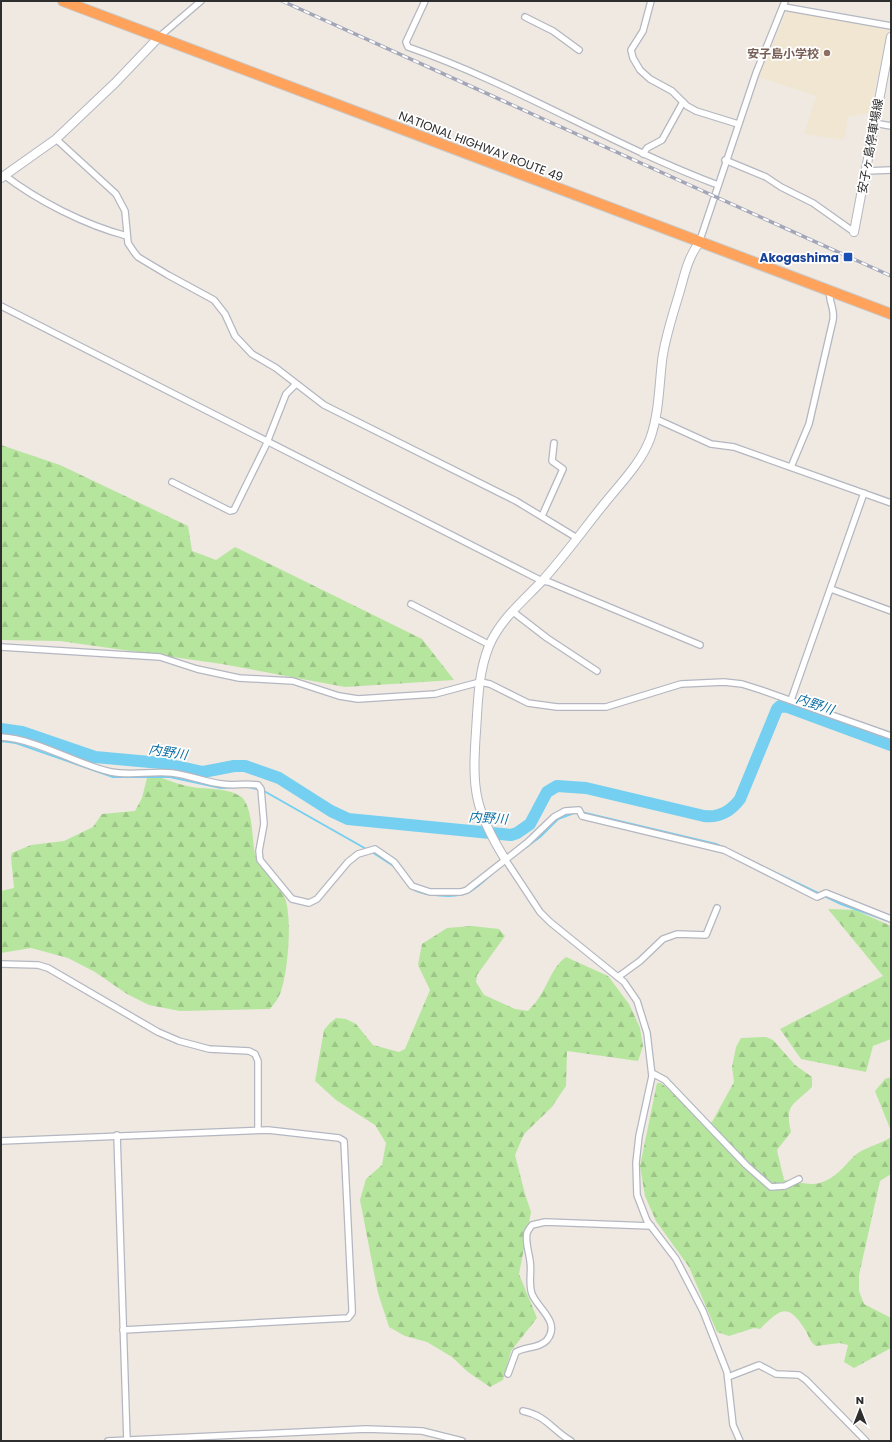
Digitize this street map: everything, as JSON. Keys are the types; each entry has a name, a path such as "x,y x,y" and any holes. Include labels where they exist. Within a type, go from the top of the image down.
{"highway":[{"name":"NATIONAL HIGHWAY ROUTE 49","path":"63,1 699,243 891,314"}],"street":[{"path":"127,236 75,218 26,192 3,177 56,139 120,78 159,38 201,1"},
{"path":"425,1 406,42 408,47 490,79 643,154 718,185"},
{"path":"651,1 645,26 632,48 632,56 640,70 650,79 672,91 683,102 696,111 738,124"},
{"path":"740,1441 733,1425 728,1377 703,1311 676,1259 651,1226 637,1195 636,1163 639,1136 652,1080 652,1073 647,1033 637,1001 630,989 618,977 550,922 540,912 505,859 484,822 475,793 474,775 480,682 483,664 490,645 503,622 542,581 577,538 642,454 649,440 656,419 662,362 669,326 688,264 699,243 725,160 756,73 786,1"},
{"path":"784,7 891,26"},
{"path":"525,17 553,31 579,50"},
{"name":"安子ヶ島停車場線","path":"854,232 891,37"},
{"path":"643,154 647,148 662,140 683,102"},
{"path":"874,123 891,126"},
{"path":"56,139 116,194 125,211 127,236 130,247 138,257 214,300 222,309 235,336 244,347 276,368 324,405 495,490 542,516 577,538"},
{"path":"725,160 766,177 781,187 813,203 854,232"},
{"path":"866,171 891,170"},
{"path":"791,467 809,424 833,320 834,308 829,299 830,292"},
{"path":"1,306 542,581 549,582 700,645"},
{"path":"172,482 230,511 234,510 267,441 286,394 296,384"},
{"path":"656,419 711,444 734,447 891,503"},
{"path":"542,516 563,469 552,460 554,443"},
{"path":"790,700 831,589 864,493"},
{"path":"831,589 891,611"},
{"path":"411,604 490,645"},
{"path":"512,611 547,638 597,671"},
{"path":"1,646 160,657 239,678 293,681 339,696 358,699 435,694 480,682 490,684 528,703 552,706 606,707 681,684 724,682 742,684 891,736"},
{"path":"1,737 15,739 51,750 99,769 117,773 172,774 227,785 244,782 258,784 261,788 264,824 259,851 260,860 292,899 303,903 309,903 317,899 348,862 358,854 372,849 375,849 394,862 412,886 430,892 461,892 467,890 528,842 554,817 565,811 578,810 582,816 724,850 817,897 826,893 891,919"},
{"path":"618,977 640,962 663,939 677,934 706,935 717,908"},
{"path":"1,964 38,965 48,968 158,1032 179,1041 209,1049 249,1051 255,1054 258,1061 258,1130"},
{"path":"652,1073 664,1080 746,1165 771,1187 780,1187 799,1179"},
{"path":"1,1141 258,1130 339,1138 345,1142 351,1315 344,1319 123,1330"},
{"path":"117,1135 127,1441"},
{"path":"508,1374 516,1352 524,1348 538,1346 547,1340 550,1331 549,1318 534,1297 530,1285 531,1267 527,1235 532,1225 545,1222 651,1226"},
{"path":"728,1377 757,1365 765,1367 776,1374 799,1375 806,1380 866,1441"},
{"path":"523,1411 536,1414 546,1419 558,1433 571,1441"},
{"path":"108,1441 366,1429 406,1429 462,1441"}],"shaded area":[{"name":"安子島小学校","path":"787,11 889,29 869,113 848,117 844,140 804,134 816,96 759,77"}],"green space":[{"path":"1,445 60,465 188,526 192,551 216,560 235,547 422,639 454,680 345,687 222,664 60,641 1,640"},
{"path":"159,777 187,786 228,791 240,796 247,806 250,814 257,860 264,871 281,890 287,904 289,929 286,971 279,996 270,1009 180,1011 149,1005 127,994 95,972 68,958 31,948 1,953 1,891 14,888 11,857 12,853 31,845 64,841 93,827 102,814 135,811 142,798 147,778"},
{"path":"828,909 855,910 891,926 891,1039 873,1046 866,1072 801,1059 780,1029 883,976"},
{"path":"472,926 499,929 505,936 477,975 476,982 484,995 515,1009 528,1011 542,994 557,966 566,957 608,976 629,1004 640,1028 643,1046 638,1061 567,1051 566,1086 551,1108 524,1134 515,1155 531,1212 519,1274 537,1318 511,1351 503,1380 490,1387 468,1372 452,1357 427,1342 405,1336 389,1327 378,1293 360,1200 366,1179 382,1165 386,1143 375,1125 336,1100 315,1081 324,1030 336,1018 346,1019 356,1024 373,1045 399,1052 405,1049 430,990 418,965 422,944 447,928"},
{"path":"766,1037 773,1040 795,1065 812,1077 812,1087 792,1106 790,1110 789,1123 791,1132 777,1150 784,1180 808,1184 821,1183 835,1175 858,1153 891,1137 891,1174 880,1181 859,1275 859,1291 864,1304 891,1318 891,1348 854,1368 844,1362 848,1345 840,1343 816,1346 811,1341 800,1322 789,1312 784,1311 779,1313 760,1329 754,1328 729,1336 717,1332 689,1267 656,1221 645,1196 640,1166 657,1083 661,1083 706,1121 712,1122 734,1082 732,1067 736,1047 741,1038"},
{"path":"891,1077 891,1131 875,1091 885,1079"}],"waterway":[{"name":"内野川","path":"1,729 22,732 95,757 161,763 203,772 234,766 245,766 279,778 331,811 348,819 511,835 517,833 530,824 547,792 557,786 586,788 704,816 715,816 725,813 740,799 777,709 780,706 788,707 891,745"},
{"path":"1,741 16,743 113,777 170,777 221,788 236,787"},
{"path":"249,787 264,791 368,850"},
{"path":"581,812 716,844 841,904 891,922"},
{"path":"525,848 540,837 558,819 574,813"},
{"path":"372,852 395,867"},
{"path":"411,888 431,895 448,896 464,894 483,882 496,870"}],"railway":[{"path":"282,1 891,276"}],"place":[{"name":"安子島小学校","path":"827,53"},
{"name":"Akogashima","path":"848,257"}]}
